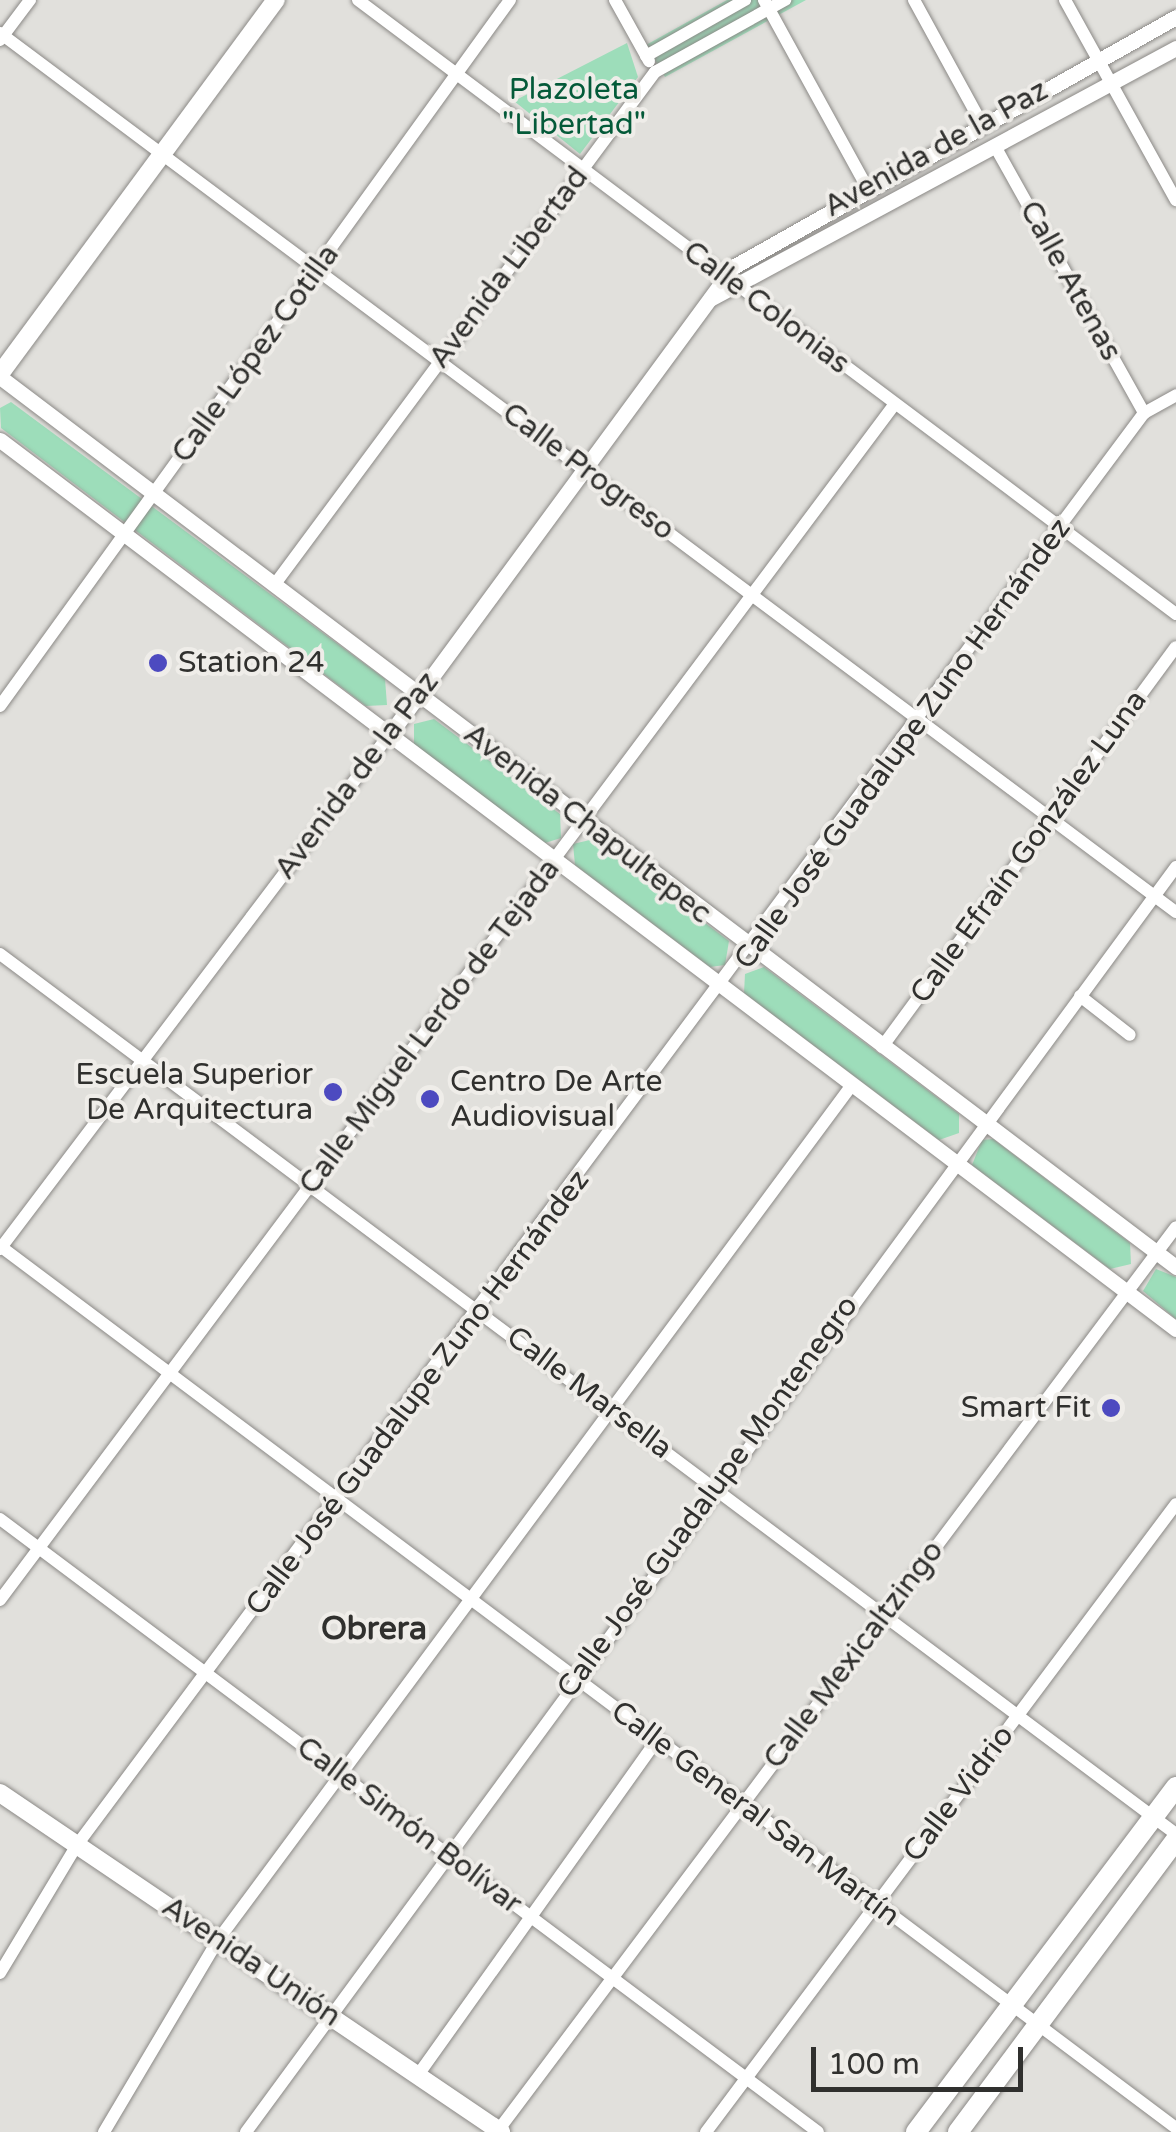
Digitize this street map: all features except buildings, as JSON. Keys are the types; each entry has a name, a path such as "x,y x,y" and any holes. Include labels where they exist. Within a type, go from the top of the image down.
{"main road":[{"path":"0,376 276,0"},
{"path":"916,2132 1176,1787"},
{"name":"Avenida Unión","path":"0,1793 499,2131"},
{"path":"958,2132 1176,1837"}],"street":[{"path":"1,36 30,0"},
{"name":"Calle Colonias","path":"358,0 1176,614"},
{"name":"Calle López Cotilla","path":"0,706 510,0"},
{"path":"614,0 655,72"},
{"path":"646,56 745,0"},
{"name":"Avenida Libertad","path":"275,584 655,72 766,4 785,0"},
{"path":"914,0 982,124"},
{"path":"1065,0 1176,200"},
{"path":"766,4 867,187"},
{"name":"Avenida de la Paz","path":"0,1247 390,735 710,299 867,187 1176,17"},
{"name":"Calle Progreso","path":"1,36 1176,912"},
{"name":"Avenida de la Paz","path":"730,282 996,148 1176,48"},
{"name":"Calle Atenas","path":"996,148 1144,413"},
{"name":"Avenida Chapultepec","path":"0,376 420,694 583,824 1176,1267"},
{"name":"Calle José Guadalupe Zuno Hernández","path":"0,1972 77,1845 724,988 1144,413 1176,395"},
{"name":"Calle Miguel Lerdo de Tejada","path":"0,1600 894,405"},
{"name":"Avenida Chapultepec","path":"0,440 1176,1329"},
{"name":"Calle Efraín González Luna","path":"882,1048 1176,647"},
{"name":"Calle José Guadalupe Montenegro","path":"246,2132 327,2013 1176,867"},
{"name":"Calle Marsella","path":"0,954 1176,1837"},
{"path":"1080,996 1130,1035"},
{"path":"104,2132 218,1940 851,1086"},
{"name":"Calle Mexicaltzingo","path":"499,2131 1176,1227"},
{"name":"Calle General San Martín","path":"0,1247 1176,2128"},
{"name":"Calle Vidrio","path":"706,2132 1176,1504"},
{"name":"Calle Simón Bolívar","path":"0,1518 818,2132"},
{"path":"418,2075 657,1740"}],"green space":[{"path":"727,0 806,0 665,77 646,45"},
{"name":"Plazoleta \"Libertad\"","path":"627,43 638,77 580,154 514,101"},
{"path":"11,402 385,679 387,705 366,706 1,428 0,408"},
{"path":"434,719 560,814 561,838 545,843 414,745 414,724"},
{"path":"594,839 729,941 725,965 710,967 575,865 573,844"},
{"path":"764,967 959,1114 959,1133 939,1140 744,993 745,974"},
{"path":"993,1139 1130,1243 1131,1264 1110,1269 972,1165 982,1140"},
{"path":"1156,1269 1176,1277 1176,1319 1143,1291"}],"place":[{"name":"Station 24","path":"158,663"},
{"name":"Escuela Superior De Arquitectura","path":"333,1092"},
{"name":"Centro De Arte Audiovisual","path":"430,1099"},
{"name":"Smart Fit","path":"1111,1408"}],"district":[{"name":"Obrera","path":"374,1629"}]}
